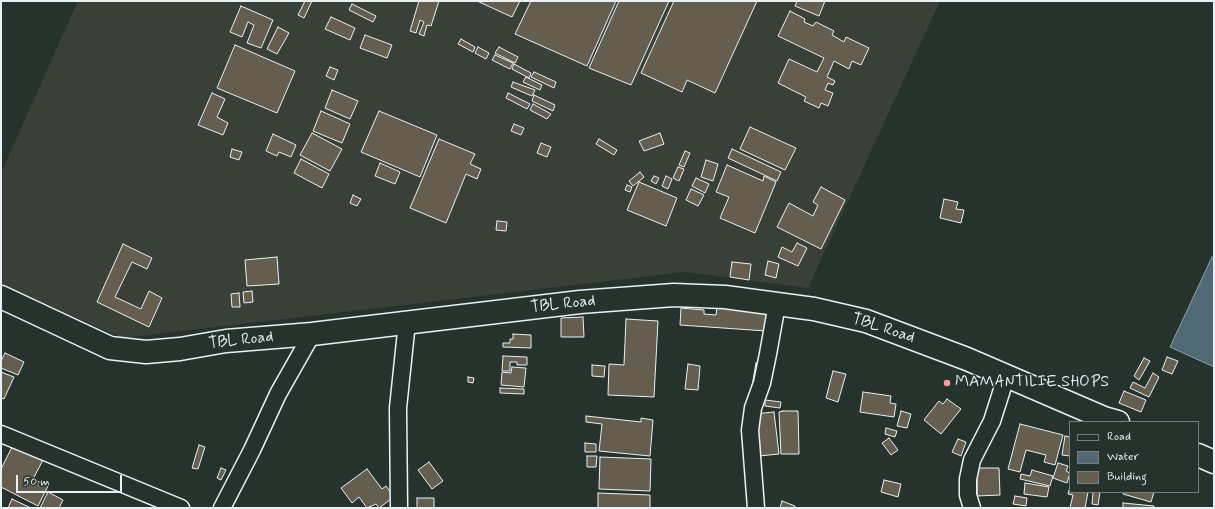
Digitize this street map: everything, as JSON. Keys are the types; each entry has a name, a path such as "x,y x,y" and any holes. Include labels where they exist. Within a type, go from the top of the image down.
{"street":[{"name":"TBL Road","path":"1,297 110,348 130,352 180,349 226,341 312,334 580,302 674,295 725,297 814,309 866,321 967,359 1006,377 1114,421"},
{"path":"756,508 750,430 768,354 777,304"},
{"path":"399,508 398,408 407,322"},
{"path":"222,508 252,450 278,394 312,334"},
{"path":"972,508 968,495 968,479 972,460 992,421 1006,377"},
{"path":"1,434 181,508"},
{"path":"1199,454 1214,462"}],"shaded area":[{"path":"78,1 940,1 808,288 685,272 122,338 1,284 1,173"}],"water":[{"path":"1212,257 1214,258 1214,367 1170,347"}],"building":[{"path":"305,1 312,1 304,18 298,15"},
{"path":"419,1 439,1 431,26 427,25 424,36 419,34 424,22 420,20 416,33 410,31"},
{"path":"477,1 520,1 512,17"},
{"path":"531,1 616,1 587,66 515,34"},
{"path":"619,1 669,1 631,85 589,68"},
{"path":"674,1 757,1 715,93 687,80 682,92 641,73"},
{"path":"797,1 825,1 819,16 795,6"},
{"path":"352,4 376,16 373,22 349,10"},
{"path":"241,6 273,20 261,48 247,43 254,25 248,22 242,37 230,32"},
{"path":"790,11 805,19 804,22 813,26 816,22 834,31 832,35 844,42 846,37 869,48 861,65 852,61 849,69 834,61 827,77 835,81 833,85 828,83 825,90 833,93 828,106 821,103 819,108 804,101 806,97 778,83 789,59 817,72 824,58 778,36"},
{"path":"331,17 355,28 350,40 325,29"},
{"path":"278,27 289,33 277,54 267,49"},
{"path":"365,35 392,45 387,58 360,48"},
{"path":"461,39 475,47 473,52 458,44"},
{"path":"235,45 295,71 277,113 217,88"},
{"path":"478,47 489,53 486,59 475,53"},
{"path":"499,47 518,57 515,63 495,53"},
{"path":"495,55 513,63 510,69 492,60"},
{"path":"514,64 531,73 529,78 512,69"},
{"path":"330,67 338,70 334,80 326,76"},
{"path":"534,72 556,82 554,88 531,77"},
{"path":"526,77 542,85 540,90 523,82"},
{"path":"513,82 535,90 532,96 511,87"},
{"path":"332,90 358,101 350,119 325,108"},
{"path":"212,93 225,99 217,117 228,123 223,135 198,125"},
{"path":"508,93 530,104 527,109 506,98"},
{"path":"534,95 555,105 553,111 532,101"},
{"path":"533,104 551,114 547,119 530,110"},
{"path":"321,111 350,124 342,143 313,131"},
{"path":"379,111 437,135 420,177 361,152"},
{"path":"514,124 524,128 521,135 511,131"},
{"path":"750,127 796,148 785,170 740,149"},
{"path":"312,133 342,149 330,171 300,155"},
{"path":"660,133 664,144 644,151 639,141"},
{"path":"273,134 296,145 291,157 279,152 277,156 266,151"},
{"path":"439,139 475,154 470,164 481,169 477,179 466,174 446,223 410,208"},
{"path":"599,139 617,150 614,155 596,144"},
{"path":"541,143 551,147 547,157 537,153"},
{"path":"232,149 242,152 239,160 230,157"},
{"path":"732,149 781,172 777,181 728,158"},
{"path":"685,151 690,153 684,167 679,165"},
{"path":"301,159 329,174 322,188 294,173"},
{"path":"706,160 718,164 713,181 701,177"},
{"path":"380,163 400,172 395,184 375,176"},
{"path":"727,165 763,181 764,176 776,182 755,233 720,218 729,197 716,192"},
{"path":"678,167 684,169 679,181 673,178"},
{"path":"640,172 644,177 633,186 629,181"},
{"path":"654,176 659,178 656,184 651,181"},
{"path":"666,176 672,179 668,189 662,186"},
{"path":"696,178 709,184 705,193 692,186"},
{"path":"639,182 677,198 666,226 627,210"},
{"path":"627,185 632,187 630,192 625,190"},
{"path":"821,187 845,200 821,249 777,227 789,203 813,216 818,205 813,202"},
{"path":"691,189 704,195 698,206 686,200"},
{"path":"353,195 361,199 357,206 350,203"},
{"path":"944,199 958,202 956,209 964,210 961,223 940,218"},
{"path":"497,221 507,222 506,231 496,230"},
{"path":"797,243 807,248 798,266 778,257 782,247 792,252"},
{"path":"123,244 152,258 147,269 132,262 115,297 141,309 149,291 162,298 149,327 97,302"},
{"path":"277,257 279,284 247,286 245,260"},
{"path":"768,261 779,264 776,278 765,275"},
{"path":"732,262 751,264 749,280 730,277"},
{"path":"252,291 253,302 244,303 243,292"},
{"path":"239,293 240,307 232,307 231,294"},
{"path":"717,307 768,311 766,331 680,325 681,308 704,310 704,314 716,315"},
{"path":"583,317 584,337 561,337 561,318"},
{"path":"626,319 658,321 654,397 608,395 609,364 624,365"},
{"path":"513,334 531,335 531,348 503,347 503,343 510,343 510,339 513,339"},
{"path":"5,353 24,362 18,375 1,368 1,361"},
{"path":"503,356 527,357 527,365 517,365 517,362 510,362 510,371 502,371"},
{"path":"1167,357 1178,361 1172,374 1162,370"},
{"path":"1144,358 1150,361 1139,380 1134,376"},
{"path":"756,363 763,365 759,387 752,386"},
{"path":"688,364 700,366 698,390 685,389"},
{"path":"592,365 605,366 604,377 592,376"},
{"path":"512,367 526,368 524,387 501,385 502,372 511,373"},
{"path":"833,371 846,374 838,402 826,398"},
{"path":"1,372 14,377 4,399 1,398"},
{"path":"1153,373 1159,377 1149,397 1130,388 1133,382 1145,388"},
{"path":"468,377 474,378 473,383 468,382"},
{"path":"500,388 524,389 524,394 500,393"},
{"path":"1124,391 1146,400 1141,412 1119,403"},
{"path":"863,392 891,396 890,403 896,404 894,417 860,412"},
{"path":"947,399 961,409 941,434 924,420 939,401 943,404"},
{"path":"765,400 781,402 780,408 765,406"},
{"path":"798,411 799,454 781,454 779,412"},
{"path":"901,411 911,414 907,428 897,426"},
{"path":"774,412 779,454 759,456 754,414"},
{"path":"586,416 641,422 641,418 653,420 650,456 599,451 602,424 586,422"},
{"path":"1020,424 1063,435 1055,465 1044,462 1046,455 1026,450 1020,472 1008,469"},
{"path":"886,428 897,431 895,437 885,434"},
{"path":"1065,436 1069,437 1069,456 1062,455"},
{"path":"889,438 898,450 891,455 882,443"},
{"path":"958,439 966,442 961,456 952,452"},
{"path":"585,443 596,444 596,452 585,452"},
{"path":"13,445 43,460 33,479 48,486 38,506 1,487 1,469"},
{"path":"199,445 205,447 198,469 192,468"},
{"path":"587,456 597,456 596,467 587,467"},
{"path":"600,457 651,459 650,491 599,489"},
{"path":"429,462 443,481 432,489 418,470"},
{"path":"1058,463 1068,466 1066,471 1069,472 1067,483 1053,478"},
{"path":"221,468 226,470 221,480 217,478"},
{"path":"977,468 999,468 1000,495 977,496"},
{"path":"367,469 382,489 386,486 394,497 379,508 376,504 367,508 359,497 352,503 341,488"},
{"path":"1032,470 1053,476 1050,486 1020,479 1021,474 1030,476"},
{"path":"884,480 901,484 898,497 881,492"},
{"path":"1025,483 1049,487 1047,497 1024,494"},
{"path":"1069,490 1069,493 1088,493 1085,508 1070,508 1073,495 1068,494"},
{"path":"48,492 63,500 59,508 40,508"},
{"path":"598,493 650,495 650,508 598,508"},
{"path":"1093,493 1100,493 1098,505 1092,504"},
{"path":"1124,493 1154,493 1151,502"},
{"path":"1015,496 1027,498 1026,506 1013,504"},
{"path":"417,498 434,498 434,508 417,508"},
{"path":"12,499 31,508 8,508"},
{"path":"782,501 795,506 795,508 780,508"},
{"path":"1123,503 1154,506 1154,508 1123,508"}],"place":[{"name":"MAMANTILIE SHOPS","path":"947,383"}]}
